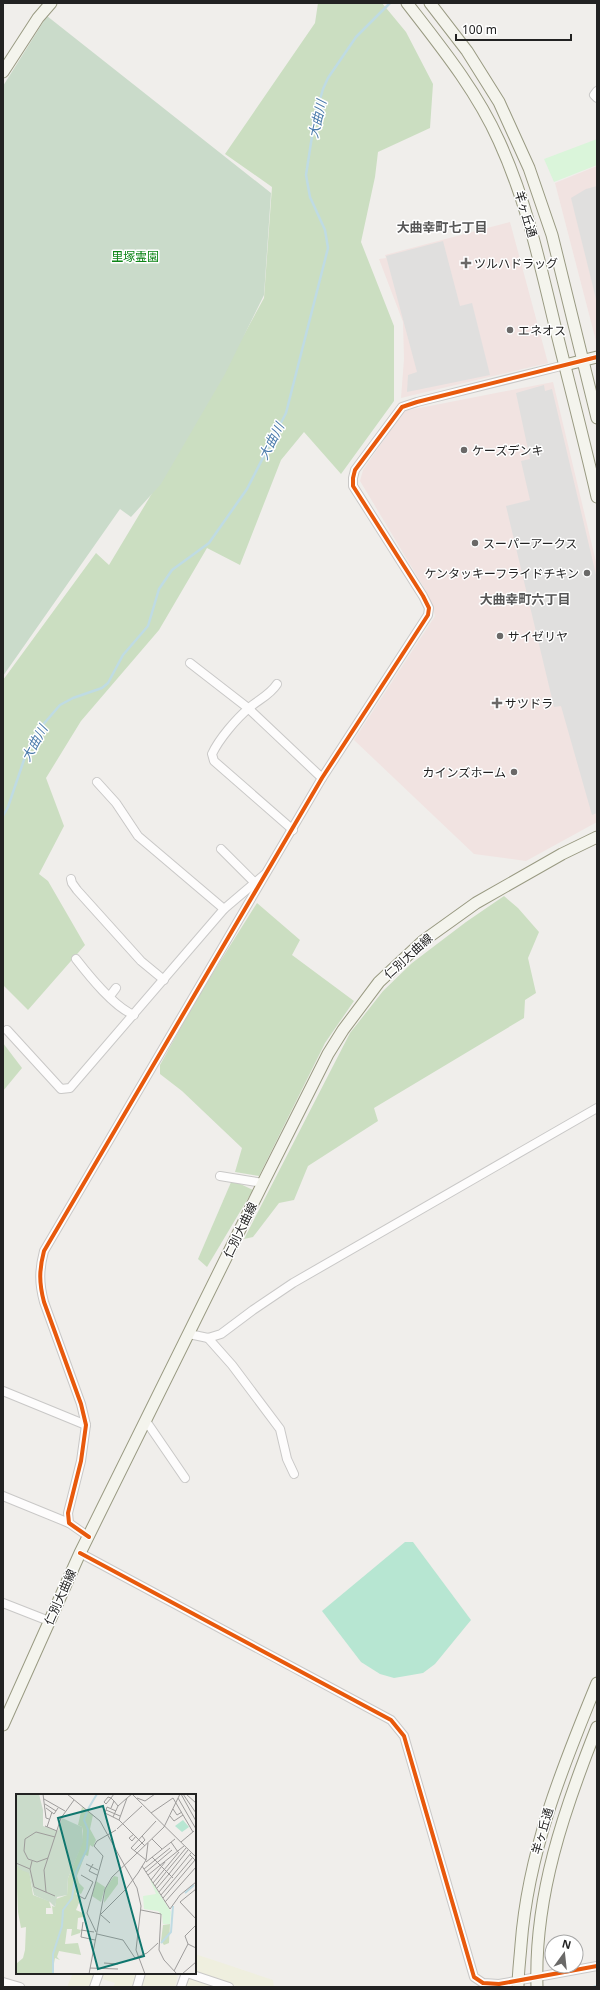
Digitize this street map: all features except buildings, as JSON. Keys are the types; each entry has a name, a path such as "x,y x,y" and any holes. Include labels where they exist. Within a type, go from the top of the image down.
{"main road":[{"path":"3,72 38,18 52,3"},
{"name":"羊ヶ丘通","path":"407,3 455,64 470,88 499,140 514,175 535,243 597,497"},
{"name":"羊ヶ丘通","path":"430,3 467,51 499,102 521,147 540,194 552,235 597,418"},
{"path":"565,365 597,357"},
{"name":"仁別大曲線","path":"3,1725 80,1553 263,1183 328,1054 343,1030 379,982 424,941 476,903 562,854 597,837"},
{"name":"羊ヶ丘通","path":"518,1984 527,1892 539,1840 560,1774 597,1683"},
{"name":"羊ヶ丘通","path":"536,1983 540,1923 550,1864 562,1821 597,1726"}],"street":[{"path":"597,91 594,95 597,98"},
{"path":"69,1523 68,1513 81,1461 86,1425 39,1286 39,1270 44,1252 270,870 322,778 428,615 429,608 423,596 353,486 353,478 356,470 402,408 425,400 565,365"},
{"path":"190,663 248,708 322,778"},
{"path":"277,684 273,691 248,708 216,745 212,754 214,761 293,830"},
{"path":"97,782 116,803 138,836 224,909"},
{"path":"221,849 255,883"},
{"path":"7,1030 61,1088 70,1088 224,909 270,870"},
{"path":"71,879 77,890 115,933 151,970 164,980"},
{"path":"76,960 92,979 124,1011 134,1015"},
{"path":"110,996 116,988"},
{"path":"189,1334 208,1338 221,1334 293,1283 597,1108"},
{"path":"220,1176 263,1183"},
{"path":"208,1338 232,1365 280,1429 287,1459 294,1474"},
{"path":"3,1391 86,1425"},
{"path":"146,1420 185,1478"},
{"path":"3,1496 69,1523 89,1537"},
{"path":"80,1553 391,1720 404,1736 474,1977 483,1983 536,1983 597,1966"},
{"path":"3,1603 49,1621"},
{"path":"94,1987 99,1974"},
{"path":"137,1987 141,1974"},
{"path":"181,1987 186,1974"},
{"path":"189,1974 229,1987"},
{"path":"3,1982 20,1987"}],"shaded area":[{"path":"597,166 597,345 555,183"},
{"path":"597,186 597,303 571,198 586,189"},
{"path":"510,222 548,363 401,398 404,359 403,322 379,259 386,258 385,255"},
{"path":"443,241 460,306 472,303 490,375 407,392 408,375 417,372 386,256"},
{"path":"553,382 597,566 597,822 526,861 474,854 354,740 435,616 429,596 360,481 363,470 404,411"},
{"path":"544,385 545,391 552,389 597,579 597,813 592,815 561,706 554,707 506,506 530,500 521,461 530,459 516,393"}],"green space":[{"path":"318,3 382,3 406,32 433,84 430,128 378,152 375,177 361,242 394,326 394,401 341,474 304,432 281,460 240,565 207,548 159,630 81,721 46,778 64,826 39,874 48,881 85,945 28,1010 3,985 3,680 96,553 109,565 211,395 264,298 272,187 225,154 315,23"},
{"name":"里塚霊園","path":"47,16 271,193 264,295 225,374 161,484 131,517 120,509 3,676 3,86"},
{"path":"597,139 597,165 554,182 544,159"},
{"path":"504,896 518,908 539,932 528,958 536,993 525,1000 524,1018 374,1108 378,1121 308,1166 294,1200 279,1203 253,1237 244,1239 350,1033 383,991 412,963 466,922"},
{"path":"257,903 300,940 292,955 354,1001 325,1043 259,1176 235,1172 242,1148 182,1091 160,1074 160,1065 197,998"},
{"path":"3,1043 22,1068 3,1091"},
{"path":"232,1180 253,1190 207,1267 198,1259"},
{"path":"405,1542 413,1542 471,1620 435,1664 423,1673 394,1678 380,1674 361,1662 322,1611"},
{"path":"196,1954 273,1980 274,1987 240,1987 196,1973"},
{"path":"73,1974 94,1974 89,1987 67,1987"},
{"path":"101,1974 137,1974 132,1987 113,1987 115,1983 99,1978"},
{"path":"144,1974 178,1975 175,1987 139,1987"},
{"path":"188,1978 216,1987 185,1987"}],"waterway":[{"name":"大曲川","path":"3,816 8,807 26,754 41,727 60,705 73,698 102,688 108,683 123,655 148,626 159,589 172,570 209,543 247,489 286,413 328,248 325,230 310,197 306,175 315,117 323,89 328,78 356,37 390,3"}],"cycle path":[{"path":"89,1537 69,1523 68,1513 81,1461 86,1425 81,1404 44,1302 40,1276 44,1251 322,778 428,615 429,608 423,596 353,486 355,470 402,407 597,357"},
{"path":"80,1553 391,1720 404,1736 474,1977 483,1983 499,1984 597,1966"}],"place":[{"name":"ツルハドラッグ","path":"466,263"},
{"name":"エネオス","path":"510,330"},
{"name":"ケーズデンキ","path":"464,450"},
{"name":"スーパーアークス","path":"475,543"},
{"name":"ケンタッキーフライドチキン","path":"587,573"},
{"name":"サイゼリヤ","path":"500,636"},
{"name":"サツドラ","path":"497,703"},
{"name":"カインズホーム","path":"514,772"}],"district":[{"name":"大曲幸町七丁目","path":"442,227"},
{"name":"大曲幸町六丁目","path":"525,599"}]}
